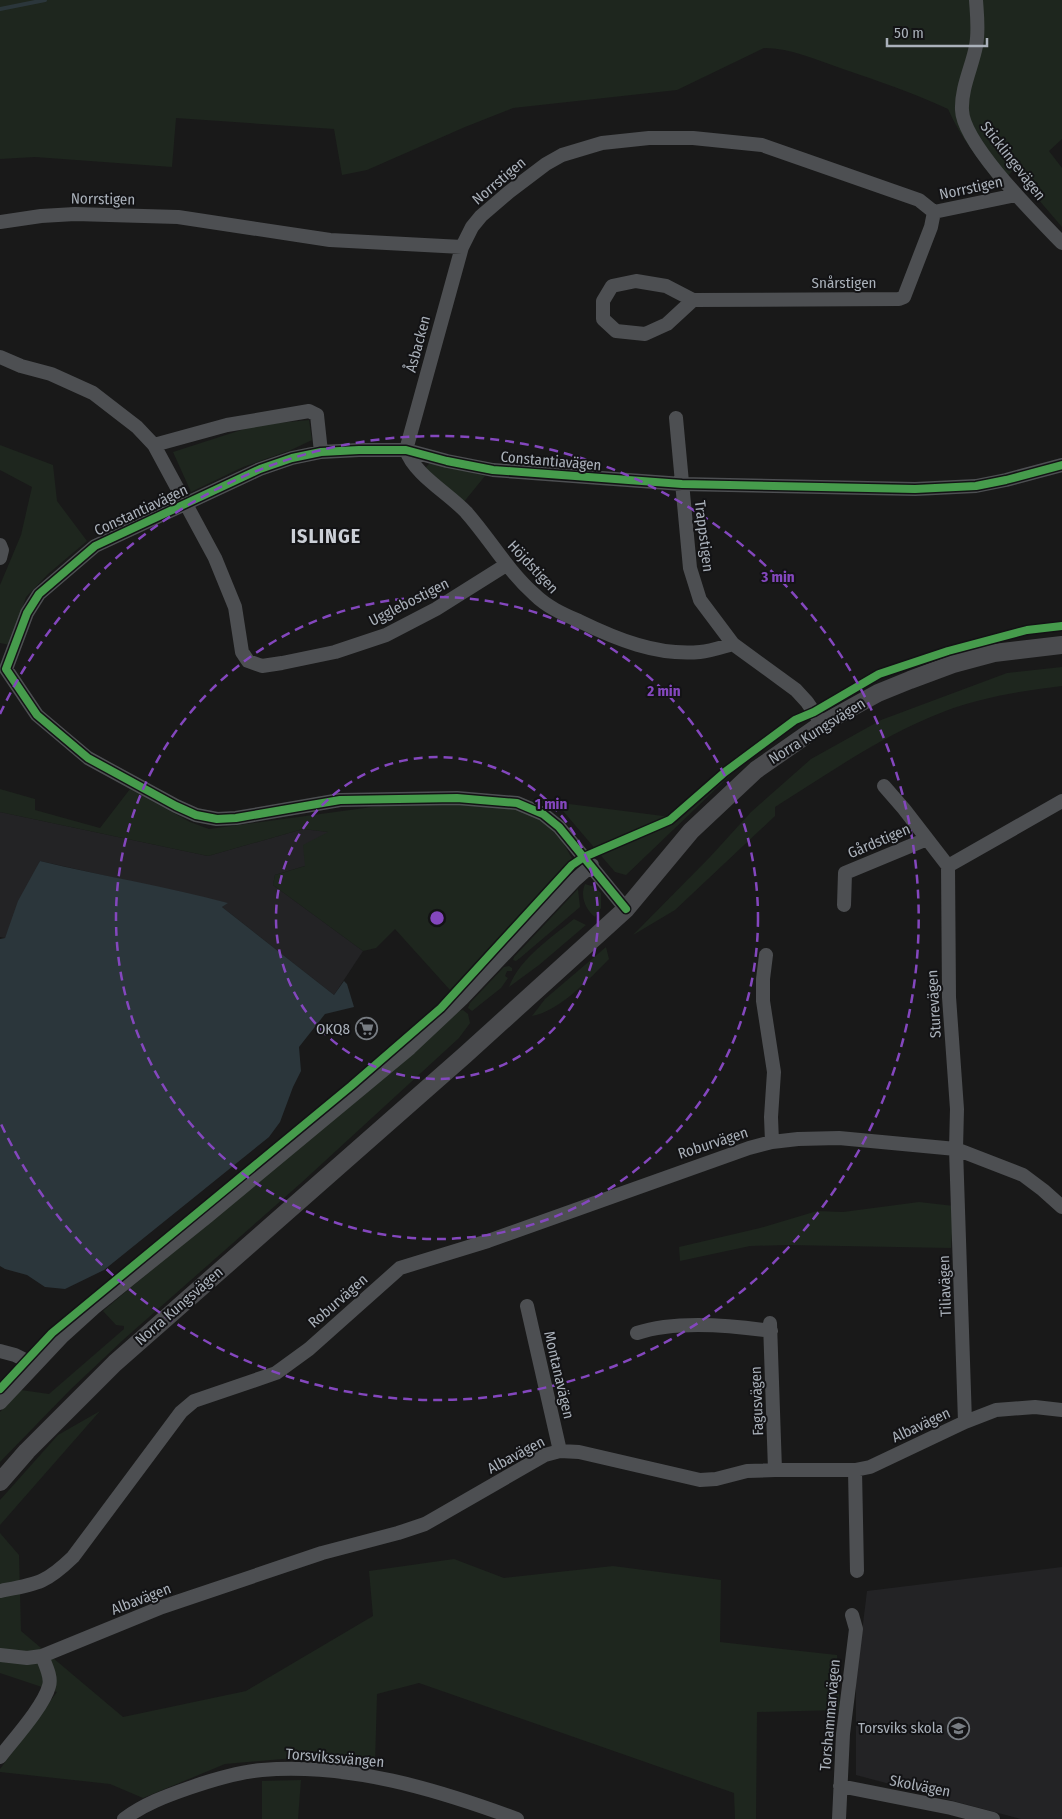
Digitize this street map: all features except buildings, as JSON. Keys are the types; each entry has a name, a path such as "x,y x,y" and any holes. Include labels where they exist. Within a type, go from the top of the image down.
{"main road":[{"name":"Norra Kungsvägen","path":"0,1482 27,1451 115,1363 368,1141 626,909 691,831 756,770 822,724 878,693 952,664 994,653 1062,645"}],"street":[{"name":"Sticklingevägen","path":"976,0 977,43 963,97 963,119 972,138 1016,195 1062,243"},
{"name":"Norrstigen","path":"0,222 41,216 75,214 178,217 330,240 462,247 472,226 481,216 546,164 562,155 602,143 649,138 693,138 762,145 919,200 934,212 1016,195"},
{"name":"Snårstigen","path":"693,300 667,324 645,334 616,331 603,319 603,301 612,286 636,281 666,286 693,300 899,299 904,297 931,227 934,212"},
{"name":"Åsbacken","path":"406,450 462,247"},
{"path":"0,357 21,366 51,374 92,393 137,427 160,452 186,505"},
{"path":"154,445 228,425 309,411 316,415 321,452"},
{"name":"Trappstigen","path":"676,418 690,568 700,600 733,644 796,690 822,724"},
{"name":"Constantiavägen","path":"626,909 592,865 559,827 543,814 517,804 457,798 340,800 236,818 217,819 196,815 88,758 37,715 3,666 27,613 39,594 95,546 260,469 292,458 321,452 406,450 493,470 682,484 915,489 976,486 1062,465"},
{"name":"Höjdstigen","path":"406,450 409,460 414,467 446,492 466,512 506,565 533,594 549,607 602,632 627,642 653,649 700,652 733,644"},
{"name":"Ugglebostigen","path":"186,505 216,558 235,608 242,652 248,661 262,666 335,652 386,635 436,609 506,565"},
{"path":"0,545 2,550 0,558"},
{"name":"Gårdstigen","path":"884,786 948,866"},
{"path":"948,866 1062,801"},
{"name":"Gårdstigen","path":"844,904 845,873 927,839"},
{"path":"0,1403 63,1336 95,1307 216,1210 410,1048 462,998 574,880 592,865"},
{"name":"Sturevägen","path":"948,866 949,997 957,1109 956,1149"},
{"name":"Roburvägen","path":"766,955 763,1001 774,1072 771,1117 772,1142"},
{"name":"Roburvägen","path":"0,1591 39,1583 56,1573 73,1557 181,1412 194,1401 276,1373 309,1349 400,1268 488,1241 673,1174 772,1142 839,1138 956,1149"},
{"path":"956,1149 1023,1175 1062,1207"},
{"name":"Tiliavägen","path":"956,1149 965,1422"},
{"name":"Montanavägen","path":"527,1306 560,1451"},
{"name":"Fagusvägen","path":"637,1333 654,1328 697,1326 771,1327 775,1470"},
{"path":"0,1351 35,1365"},
{"name":"Albavägen","path":"0,1655 27,1658 42,1656 162,1607 322,1554 425,1524 545,1455 560,1451 579,1452 700,1480 716,1479 747,1471 855,1470 870,1467 965,1422 996,1410 1035,1407 1062,1410"},
{"path":"855,1470 856,1571"},
{"name":"Torshammarvägen","path":"839,1819 843,1734 856,1629 852,1614"},
{"path":"0,1757 39,1705 50,1685 42,1656"},
{"name":"Torsvikssvängen","path":"124,1819 156,1800 200,1784 260,1770 280,1769 304,1769 343,1773 398,1782 448,1794 517,1819"},
{"name":"Skolvägen","path":"840,1786 951,1808 994,1819"}],"shaded area":[{"path":"0,0 1062,0 1062,139 1049,151 1062,168 1062,227 1013,170 999,187 978,159 948,109 814,58 784,50 764,48 677,90 513,108 367,170 342,175 334,129 176,118 172,167 35,157 0,159"},
{"path":"309,420 312,440 291,450 243,467 191,492 173,452 257,425"},
{"path":"0,445 53,465 57,501 87,541 48,574 26,597 10,645 0,643 0,585 21,535 32,487 0,470"},
{"path":"431,462 485,476 463,503 424,469"},
{"path":"1062,667 1062,686 987,698 943,712 899,732 836,768 775,807 775,816 675,910 633,935 710,857 751,812 811,759 881,720 1007,673"},
{"path":"737,756 743,763 626,875 615,872 563,811 530,799 671,817"},
{"path":"0,789 35,799 35,810 100,828 130,789 190,822 209,829 387,805 473,802 514,807 544,822 562,841 573,860 450,990 395,929 376,948 363,951 273,885 275,875 305,866 303,845 328,832 303,829 208,856 0,812"},
{"path":"0,812 208,856 303,829 329,832 305,866 275,875 273,885 363,951 334,995 222,907 227,903 40,861 5,938 0,937"},
{"path":"40,861 228,903 222,907 334,995 344,981 347,984 354,1007 325,1014 299,1047 301,1071 280,1122 269,1137 104,1270 65,1289 45,1287 27,1275 0,1266 0,939 5,938 18,901"},
{"path":"585,884 595,887 601,893 601,908 595,917 584,902"},
{"path":"578,889 580,907 520,958 516,961 513,960 514,957"},
{"path":"574,919 586,925 539,965 509,987 528,958"},
{"path":"606,947 609,959 583,985 553,1008 532,1016 545,999"},
{"path":"509,966 512,968 512,971 507,971 505,976 508,978 501,988 472,1011 468,1008 470,1003 504,967"},
{"path":"463,1010 468,1014 470,1023 459,1038 301,1183 123,1340 70,1390 0,1462 0,1412 21,1390 49,1394 124,1329 124,1326 116,1325 103,1311 459,1011"},
{"path":"919,1202 954,1206 951,1248 750,1246 680,1261 679,1247 760,1228 817,1211 843,1212"},
{"path":"100,1411 0,1525 0,1500 58,1435"},
{"path":"0,1533 19,1555 21,1631 123,1717 246,1691 373,1616 369,1571 454,1559 504,1578 613,1566 721,1580 720,1642 837,1655 840,1710 757,1712 756,1819 735,1819 734,1793 419,1683 377,1694 375,1764 294,1758 225,1764 143,1798 110,1784 0,1772 0,1769 57,1692 0,1673"},
{"name":"Torsviks skola","path":"1062,1567 1062,1819 1021,1819 856,1775 856,1681 867,1591"},
{"path":"301,1780 298,1819 262,1819 262,1781"}],"waterway":[{"path":"0,9 45,0"}],"cycle path":[{"path":"626,909 559,827 543,814 517,803 457,798 340,800 236,818 217,819 196,815 176,806 88,758 37,715 6,669 27,613 39,594 95,546 260,469 292,458 321,452 406,450 447,461 493,470 682,484 915,489 976,486 1062,465"},
{"path":"0,1389 52,1333 351,1086 441,1008 572,865 584,857 670,820 725,772 795,720 814,712 879,674 948,651 1027,630 1062,626"}],"place":[{"name":"OKQ8","path":"366,1029"},
{"name":"Torsviks skola","path":"959,1728"}],"district":[{"name":"ISLINGE","path":"326,536"}]}
